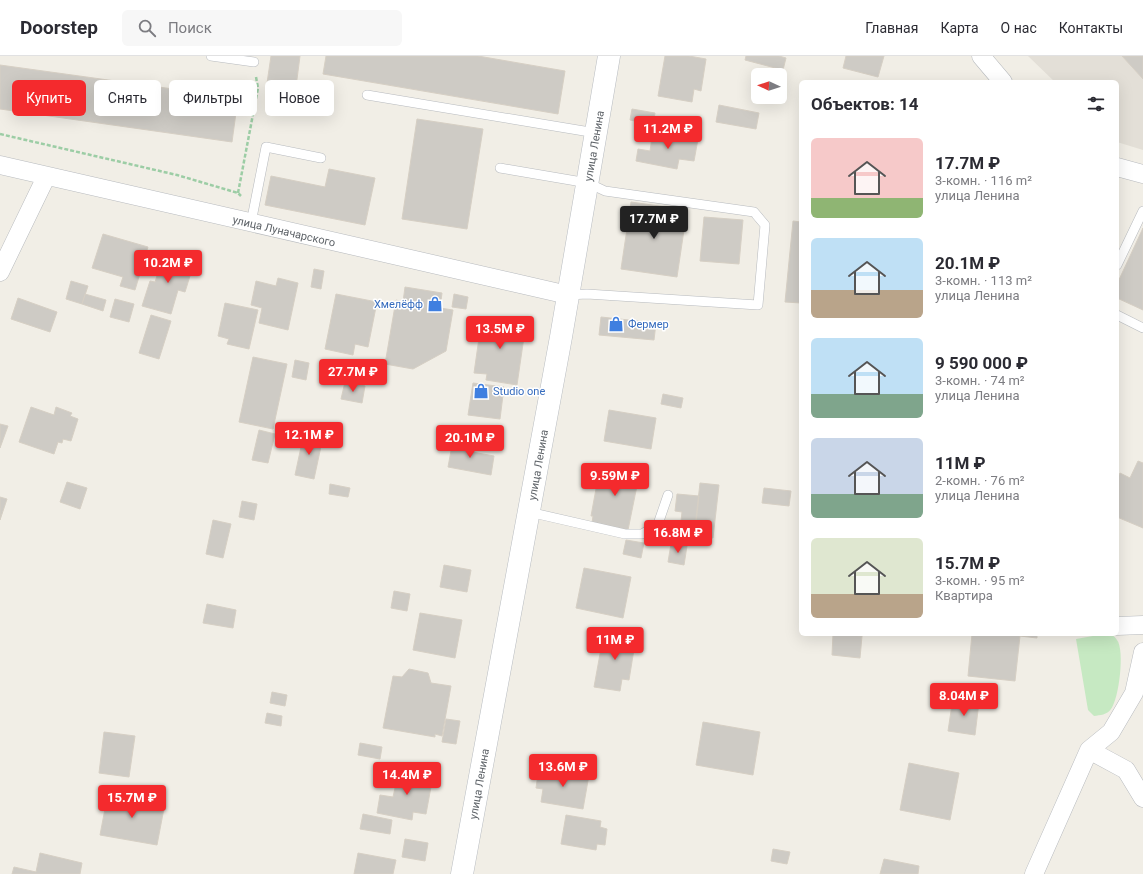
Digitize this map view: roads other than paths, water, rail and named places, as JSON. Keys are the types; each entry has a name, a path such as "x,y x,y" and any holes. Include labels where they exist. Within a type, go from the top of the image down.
{"main road":[{"name":"улица Ленина","path":"462,874 568,295 609,56"}],"street":[{"path":"981,56 1001,80"},
{"name":"улица Луначарского","path":"0,165 46,177 253,215 568,295"},
{"path":"1119,168 1143,174"},
{"path":"0,272 46,177"},
{"path":"1119,626 1143,625"},
{"path":"1034,874 1089,750 1111,732 1134,693 1143,652"},
{"path":"1089,750 1126,770 1143,798"}],"lane":[{"path":"211,56 254,62"},
{"path":"367,95 596,133"},
{"path":"253,215 266,147 321,158"},
{"path":"500,168 588,183 605,191 754,212 765,225 758,305 587,294 568,295"},
{"path":"1119,261 1143,211"},
{"path":"1119,316 1143,328"},
{"path":"529,512 625,534 642,534 658,524 668,495"}],"place":[{"name":"Хмелёфф","path":"435,304"},
{"name":"Фермер","path":"616,324"},
{"name":"Studio one","path":"481,391"}]}
